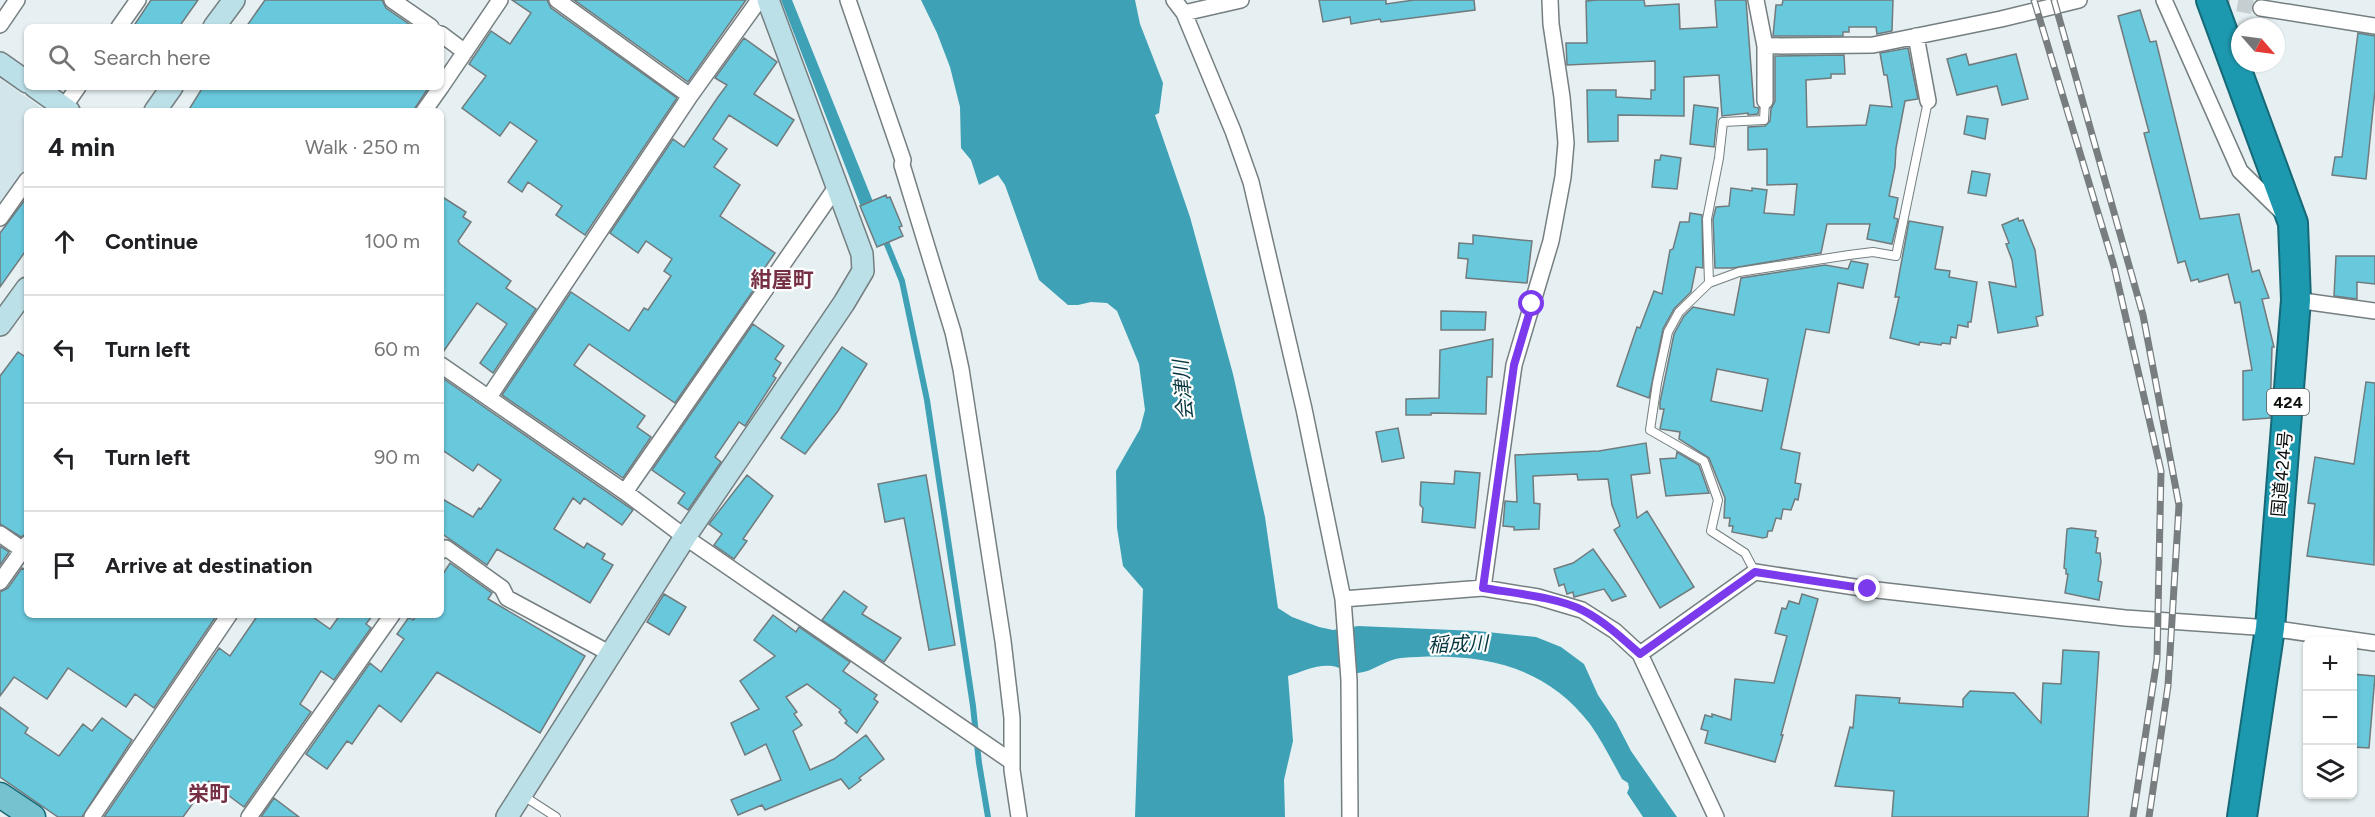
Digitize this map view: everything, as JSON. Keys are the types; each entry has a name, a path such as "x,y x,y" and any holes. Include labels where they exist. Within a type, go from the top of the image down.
{"highway":[{"name":"国道424号","path":"2211,0 2293,223 2296,300 2270,628 2242,817"}],"main road":[{"path":"0,795 33,817"}],"street":[{"path":"0,25 17,0"},
{"path":"121,24 138,0"},
{"path":"216,24 234,0"},
{"path":"392,0 427,24"},
{"path":"444,83 500,0"},
{"path":"557,0 690,96"},
{"path":"489,397 690,96 759,0"},
{"path":"507,817 609,653 844,303 863,271 862,254 768,0"},
{"path":"848,0 903,160 902,165 953,332 961,369 1003,641 1012,718 1012,762 1019,817"},
{"path":"1174,0 1184,13 1233,131 1251,182 1304,409 1343,599 1349,680 1350,817"},
{"path":"1184,13 1241,0"},
{"path":"1483,588 1514,365 1551,241 1563,177 1566,142 1550,0"},
{"path":"1756,0 1765,46 1765,101"},
{"path":"1765,46 1873,45 2001,19 2079,0"},
{"path":"2164,0 2240,171 2293,223"},
{"path":"2261,8 2375,26"},
{"path":"444,36 465,52"},
{"path":"1916,36 1928,101"},
{"path":"0,63 24,80"},
{"path":"39,90 66,108"},
{"path":"68,108 76,90"},
{"path":"157,108 170,90"},
{"path":"426,108 439,90"},
{"path":"0,218 24,184"},
{"path":"625,492 837,186"},
{"path":"0,325 24,292"},
{"path":"2296,300 2375,311"},
{"path":"444,367 625,492 685,537 1012,762"},
{"path":"0,534 24,546"},
{"path":"0,582 24,548"},
{"path":"444,549 446,548 502,588 507,598 609,653"},
{"path":"1640,654 1755,572 1868,589 2125,618 2270,628 2375,643"},
{"path":"1343,599 1483,588 1538,597 1582,610 1615,631 1640,654 1716,817"},
{"path":"92,817 227,618"},
{"path":"249,817 390,618"}],"lane":[{"path":"1709,283 1707,219 1719,158 1723,122 1764,120 1765,101"},
{"path":"1755,572 1744,553 1711,531 1718,500 1704,461 1650,430 1668,332 1679,312 1709,283 1739,272 1873,252 1896,256 1928,101"},
{"path":"521,794 556,817"}],"shaded area":[{"path":"0,79 42,108 24,108 24,174 0,208"}],"water":[{"path":"781,0 792,0 874,204 861,207"},
{"path":"921,0 1135,0 1140,24 1163,83 1159,113 1155,115 1190,217 1233,374 1265,517 1278,608 1292,617 1333,630 1358,626 1477,631 1536,637 1561,647 1584,664 1598,695 1616,722 1631,751 1677,817 1643,817 1627,793 1628,783 1622,779 1590,724 1571,703 1551,687 1529,674 1505,666 1455,657 1428,657 1395,659 1358,673 1321,666 1288,676 1293,741 1284,780 1285,817 1135,817 1143,589 1123,566 1117,528 1116,471 1140,429 1145,410 1139,364 1117,311 1107,303 1091,302 1068,305 1039,280 1005,185 998,175 979,185 971,160 961,148 960,107 950,67"}],"building":[{"path":"151,0 198,0 181,24 135,24"},
{"path":"265,0 382,0 386,8 409,24 248,24"},
{"path":"512,0 547,0 551,8 677,98 585,235 556,215 562,206 528,182 522,192 508,182 537,141 510,122 500,136 462,108 486,76 469,64 491,31 510,44 531,13"},
{"path":"574,0 746,0 688,82"},
{"path":"1319,0 1386,0 1386,4 1414,0 1474,0 1475,10 1351,24 1350,17 1323,22"},
{"path":"1644,0 1645,6 1679,4 1680,29 1717,27 1715,0 1746,0 1754,107 1759,108 1758,114 1722,116 1719,75 1684,77 1684,116 1618,115 1618,141 1588,142 1587,90 1616,90 1616,97 1651,99 1651,90 1655,90 1655,61 1567,65 1566,43 1587,43 1586,1"},
{"path":"1783,0 1893,0 1892,31 1877,34 1876,27 1849,27 1849,32 1843,32 1843,36 1773,36 1776,5 1782,5"},
{"path":"2140,10 2150,42 2156,41 2200,219 2239,214 2252,272 2259,270 2269,298 2262,299 2274,347 2272,347 2270,418 2243,420 2243,371 2252,370 2240,302 2235,303 2228,274 2199,282 2198,279 2191,281 2185,261 2178,263 2144,133 2149,132 2118,16"},
{"path":"2358,33 2375,36 2375,90 2366,179 2332,175 2335,157 2342,157"},
{"path":"744,38 777,62 754,94 794,120 777,146 729,115 713,139 727,149 714,167 740,185 720,216 775,253 761,273 764,275 675,403 589,344 574,365 645,416 637,427 651,437 623,478 502,395 571,292 629,331 644,308 648,310 671,276 664,271 672,259 646,241 638,253 610,233 673,139 684,147 727,85 715,78"},
{"path":"1908,48 1918,99 1905,101 1896,148 1889,196 1898,198 1894,218 1898,219 1892,244 1867,239 1870,224 1827,224 1821,253 1733,268 1715,268 1713,219 1716,207 1729,206 1731,188 1752,191 1752,188 1767,190 1764,213 1794,215 1797,184 1767,185 1767,149 1748,150 1748,127 1765,126 1770,121 1771,109 1775,101 1775,56 1844,55 1845,74 1831,74 1831,78 1806,80 1807,127 1866,125 1870,105 1892,107 1887,75 1884,75 1880,53"},
{"path":"1966,54 1969,65 2016,54 2028,99 2002,105 1997,86 1957,95 1947,59"},
{"path":"201,90 427,90 415,108 190,108"},
{"path":"1694,105 1718,108 1714,147 1690,144"},
{"path":"1967,116 1988,119 1985,139 1964,134"},
{"path":"1661,155 1681,158 1677,189 1652,187 1655,160 1660,160"},
{"path":"1972,171 1990,174 1986,196 1968,193"},
{"path":"886,195 887,198 890,197 902,226 899,227 903,236 877,247 860,206"},
{"path":"444,198 466,212 463,217 471,222 458,241 460,244 511,281 506,288 536,309 493,373 480,363 507,324 477,303 444,351"},
{"path":"24,201 24,253 0,287 0,233"},
{"path":"1690,213 1702,215 1703,268 1696,267 1691,292 1674,309 1663,329 1649,398 1617,386 1637,327 1640,328 1654,291 1662,294 1670,250 1673,249 1680,222 1689,222"},
{"path":"2018,218 2019,221 2023,220 2035,250 2043,315 2036,317 2038,326 1998,333 1989,282 2016,287 2012,260 2006,244 2009,243 2002,225"},
{"path":"1909,221 1943,227 1935,269 1950,271 1949,277 1977,282 1971,322 1968,322 1968,327 1958,325 1956,338 1951,337 1950,344 1920,342 1919,345 1890,338 1899,297 1895,297"},
{"path":"1473,235 1532,241 1527,283 1466,278 1468,259 1458,258 1459,243 1473,244"},
{"path":"2336,256 2375,256 2375,284 2357,282 2357,299 2334,296"},
{"path":"1851,261 1868,264 1863,288 1838,283 1829,333 1806,329 1781,449 1800,453 1795,483 1801,484 1798,500 1795,499 1791,510 1783,509 1781,519 1776,518 1772,531 1768,531 1767,537 1732,532 1733,526 1729,526 1730,518 1724,518 1725,498 1709,458 1679,439 1680,432 1660,429 1664,409 1660,409 1660,402 1674,334 1684,316 1693,307 1734,315 1741,278 1825,265 1848,269","holes":["1717,369 1768,379 1762,411 1711,401"]},
{"path":"1441,311 1486,312 1485,330 1441,330"},
{"path":"753,324 784,346 775,359 781,363 773,376 776,378 745,426 739,422 715,457 721,462 688,510 678,503 685,493 652,470"},
{"path":"1493,339 1492,377 1487,377 1486,414 1406,415 1406,399 1439,398 1440,350"},
{"path":"842,347 867,364 838,411 805,454 781,438"},
{"path":"18,352 24,356 24,535 21,537 0,524 0,376"},
{"path":"444,379 633,510 622,525 584,498 580,504 573,498 554,529 584,548 587,543 605,554 602,559 613,565 590,603 497,549 487,565 444,535 444,500 473,517 501,480 478,464 473,471 444,451"},
{"path":"2366,382 2375,383 2374,565 2307,556 2315,504 2308,503 2315,457 2354,464"},
{"path":"1398,428 1404,458 1382,462 1376,432"},
{"path":"1646,443 1650,473 1631,475 1637,518 1647,511 1694,587 1660,608 1614,530 1620,526 1612,505 1608,479 1578,480 1577,474 1533,476 1534,503 1540,504 1539,529 1514,530 1514,527 1503,526 1505,501 1517,502 1515,455 1599,451"},
{"path":"1677,452 1699,465 1709,493 1666,496 1660,459 1676,458"},
{"path":"1455,471 1480,473 1475,528 1422,522 1421,482 1454,484"},
{"path":"747,475 773,496 743,539 747,541 734,559 714,545 722,534 709,524"},
{"path":"926,475 955,645 929,650 904,518 885,522 878,484"},
{"path":"2067,529 2096,531 2095,537 2098,538 2096,553 2100,553 2101,562 2098,581 2102,582 2099,600 2065,593 2068,574 2064,568"},
{"path":"0,546 9,552 0,565"},
{"path":"1593,549 1626,596 1612,601 1604,589 1574,597 1573,592 1567,594 1564,584 1559,586 1554,569 1573,563"},
{"path":"450,563 492,593 488,599 585,656 540,733 437,672 401,722 379,705 352,744 347,741 327,769 306,754 370,663 381,672 404,639 397,634 408,618 413,620 415,618 444,618 444,572"},
{"path":"22,568 24,569 24,618 215,618 154,708 135,694 126,707 68,668 47,699 14,677 0,696 0,592 8,588"},
{"path":"844,591 867,607 862,614 901,638 884,662 822,620"},
{"path":"664,594 686,607 669,635 647,622"},
{"path":"1802,594 1818,599 1775,762 1705,743 1708,731 1701,729 1705,715 1712,717 1712,714 1731,720 1735,679 1774,683 1787,636 1775,633 1782,608 1786,609 1789,601 1799,604"},
{"path":"773,615 796,632 799,627 850,662 843,671 877,695 874,699 878,702 857,733 845,723 847,721 839,712 841,710 807,684 786,697 797,712 794,714 802,725 793,731 810,770 834,759 866,735 884,759 859,778 861,780 849,789 841,779 765,810 762,805 738,815 731,800 781,780 766,744 745,755 731,723 759,709 740,681 775,656 754,640"},
{"path":"256,618 314,618 330,629 338,618 371,618 366,624 371,628 334,680 321,671 300,704 311,712 244,807 209,781 183,817 104,817 219,648 230,656"},
{"path":"2063,650 2099,652 2088,817 1892,817 1894,791 1835,786 1850,727 1853,728 1856,695 1900,698 1899,703 1963,707 1963,699 1970,691 2014,693 2041,723 2043,683 2061,684"},
{"path":"2357,674 2375,676 2369,748 2357,747"},
{"path":"0,707 28,728 25,733 59,756 83,724 92,731 102,718 132,740 82,817 58,817 0,777"},
{"path":"274,798 299,817 261,817"}],"waterway":[{"path":"884,237 902,281 927,400 988,817"}],"tunnel":[{"path":"2215,0 2261,8"}],"railway":[{"path":"2034,0 2114,266 2161,471 2157,659 2133,817"},
{"path":"2054,0 2143,315 2179,505 2168,686 2149,817"}],"district":[{"name":"紺屋町","path":"782,280"},
{"name":"栄町","path":"209,794"}],"route":[{"path":"1532,304 1514,365 1483,588 1538,597 1582,610 1615,631 1640,654 1755,572 1868,589"}],"water label":[{"name":"会津川","path":"1183,390"},
{"name":"稲成川","path":"1458,644"}]}
